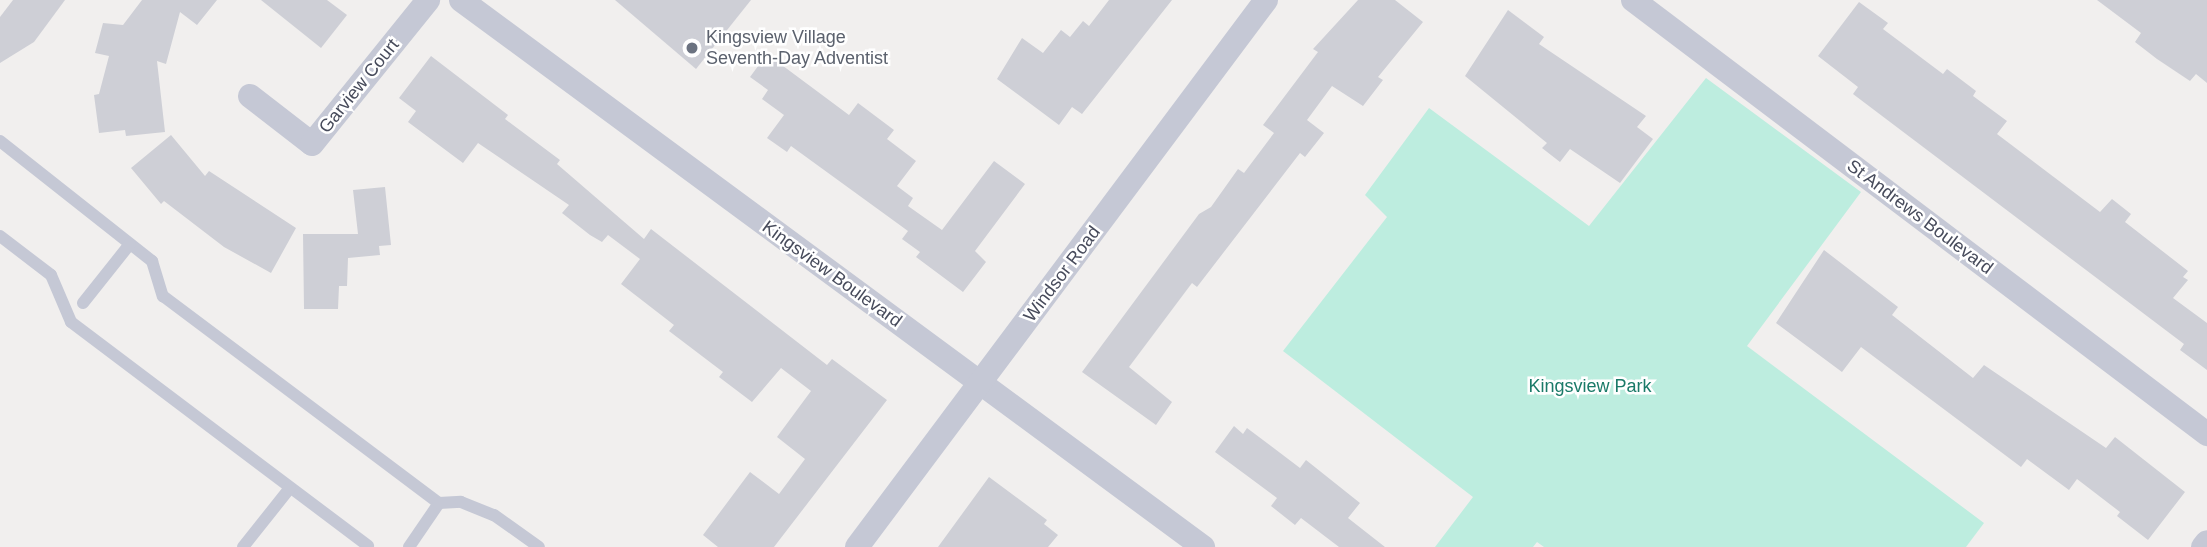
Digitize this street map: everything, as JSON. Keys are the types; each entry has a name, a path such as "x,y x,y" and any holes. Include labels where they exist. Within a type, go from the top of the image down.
{"street":[{"name":"Garview Court","path":"250,96 312,144 428,0"},
{"name":"Kingsview Boulevard","path":"461,0 1203,547"},
{"name":"Windsor Road","path":"857,547 1266,0"},
{"name":"St Andrews Boulevard","path":"1633,0 2207,434"},
{"path":"2203,547 2207,542"}],"lane":[{"path":"0,141 152,261 163,296 439,503 461,502 494,515 539,547"},
{"path":"0,236 51,275 71,322 368,546"},
{"path":"83,303 131,244"},
{"path":"243,547 289,488"},
{"path":"409,547 439,503"}],"green space":[{"name":"Kingsview Park","path":"1706,78 1861,192 1747,346 1984,523 1966,547 1544,547 1537,542 1533,547 1435,547 1473,497 1283,351 1387,217 1365,195 1429,108 1589,226"}],"building":[{"path":"13,0 65,0 34,42 0,63 0,17"},
{"path":"142,0 217,0 197,25 180,12 166,64 157,61 165,132 126,136 125,130 99,133 94,95 99,94 109,56 95,53 103,23 123,25"},
{"path":"261,0 327,0 347,15 321,48"},
{"name":"Kingsview Village Seventh-Day Adventist","path":"615,0 751,0 696,69"},
{"path":"1109,0 1172,0 1082,114 1072,107 1059,125 997,79 1022,38 1043,53 1061,30 1070,37 1083,21 1089,26"},
{"path":"1358,0 1395,0 1423,22 1378,77 1383,80 1363,106 1332,86 1307,120 1324,133 1305,157 1300,153 1197,287 1192,283 1129,367 1172,402 1156,425 1082,372 1199,214 1211,207 1238,169 1244,173 1274,133 1263,125 1318,52 1313,49"},
{"path":"2097,0 2207,0 2207,83 2196,74 2190,81 2157,59 2135,42 2141,33"},
{"path":"1859,2 1888,23 1883,29 1943,74 1947,69 1976,91 1973,96 2007,121 1997,134 2100,212 2112,199 2131,214 2125,222 2188,271 2183,277 2188,280 2173,298 2207,323 2207,370 2180,350 2184,344 1853,94 1858,87 1818,56"},
{"path":"1508,10 1544,37 1539,44 1646,116 1637,127 1653,139 1620,183 1570,149 1560,162 1542,148 1547,143 1465,76"},
{"path":"767,54 849,115 858,103 894,130 887,139 916,161 897,186 913,198 908,206 942,230 994,161 1025,184 975,251 986,262 963,292 916,257 920,252 902,239 908,231 791,146 787,152 767,138 784,115 762,99 768,90 750,77"},
{"path":"431,56 508,115 505,119 560,160 557,164 644,239 651,229 827,365 832,359 887,400 774,547 718,547 703,535 750,472 779,494 805,459 777,437 811,391 781,368 752,402 719,377 723,372 669,331 674,325 621,284 640,259 608,235 602,242 590,235 562,213 569,205 478,143 463,163 408,122 416,111 399,98"},
{"path":"171,135 205,176 209,171 296,228 271,273 224,247 164,201 161,204 131,168"},
{"path":"385,187 391,245 379,246 380,255 348,258 347,286 339,286 338,309 304,309 303,234 358,234 353,190"},
{"path":"1824,250 1898,307 1892,315 1973,378 1984,365 2106,448 2115,437 2185,492 2148,540 2117,516 2120,512 2077,479 2069,490 2027,459 2021,467 1861,347 1842,372 1776,323"},
{"path":"1234,426 1243,434 1247,428 1300,468 1306,460 1360,503 1348,518 1385,547 1339,547 1301,518 1295,525 1271,506 1277,498 1215,452"},
{"path":"989,477 1047,520 1044,524 1058,535 1048,547 938,547"}],"place":[{"name":"Kingsview Village Seventh-Day Adventist","path":"692,48"}]}
